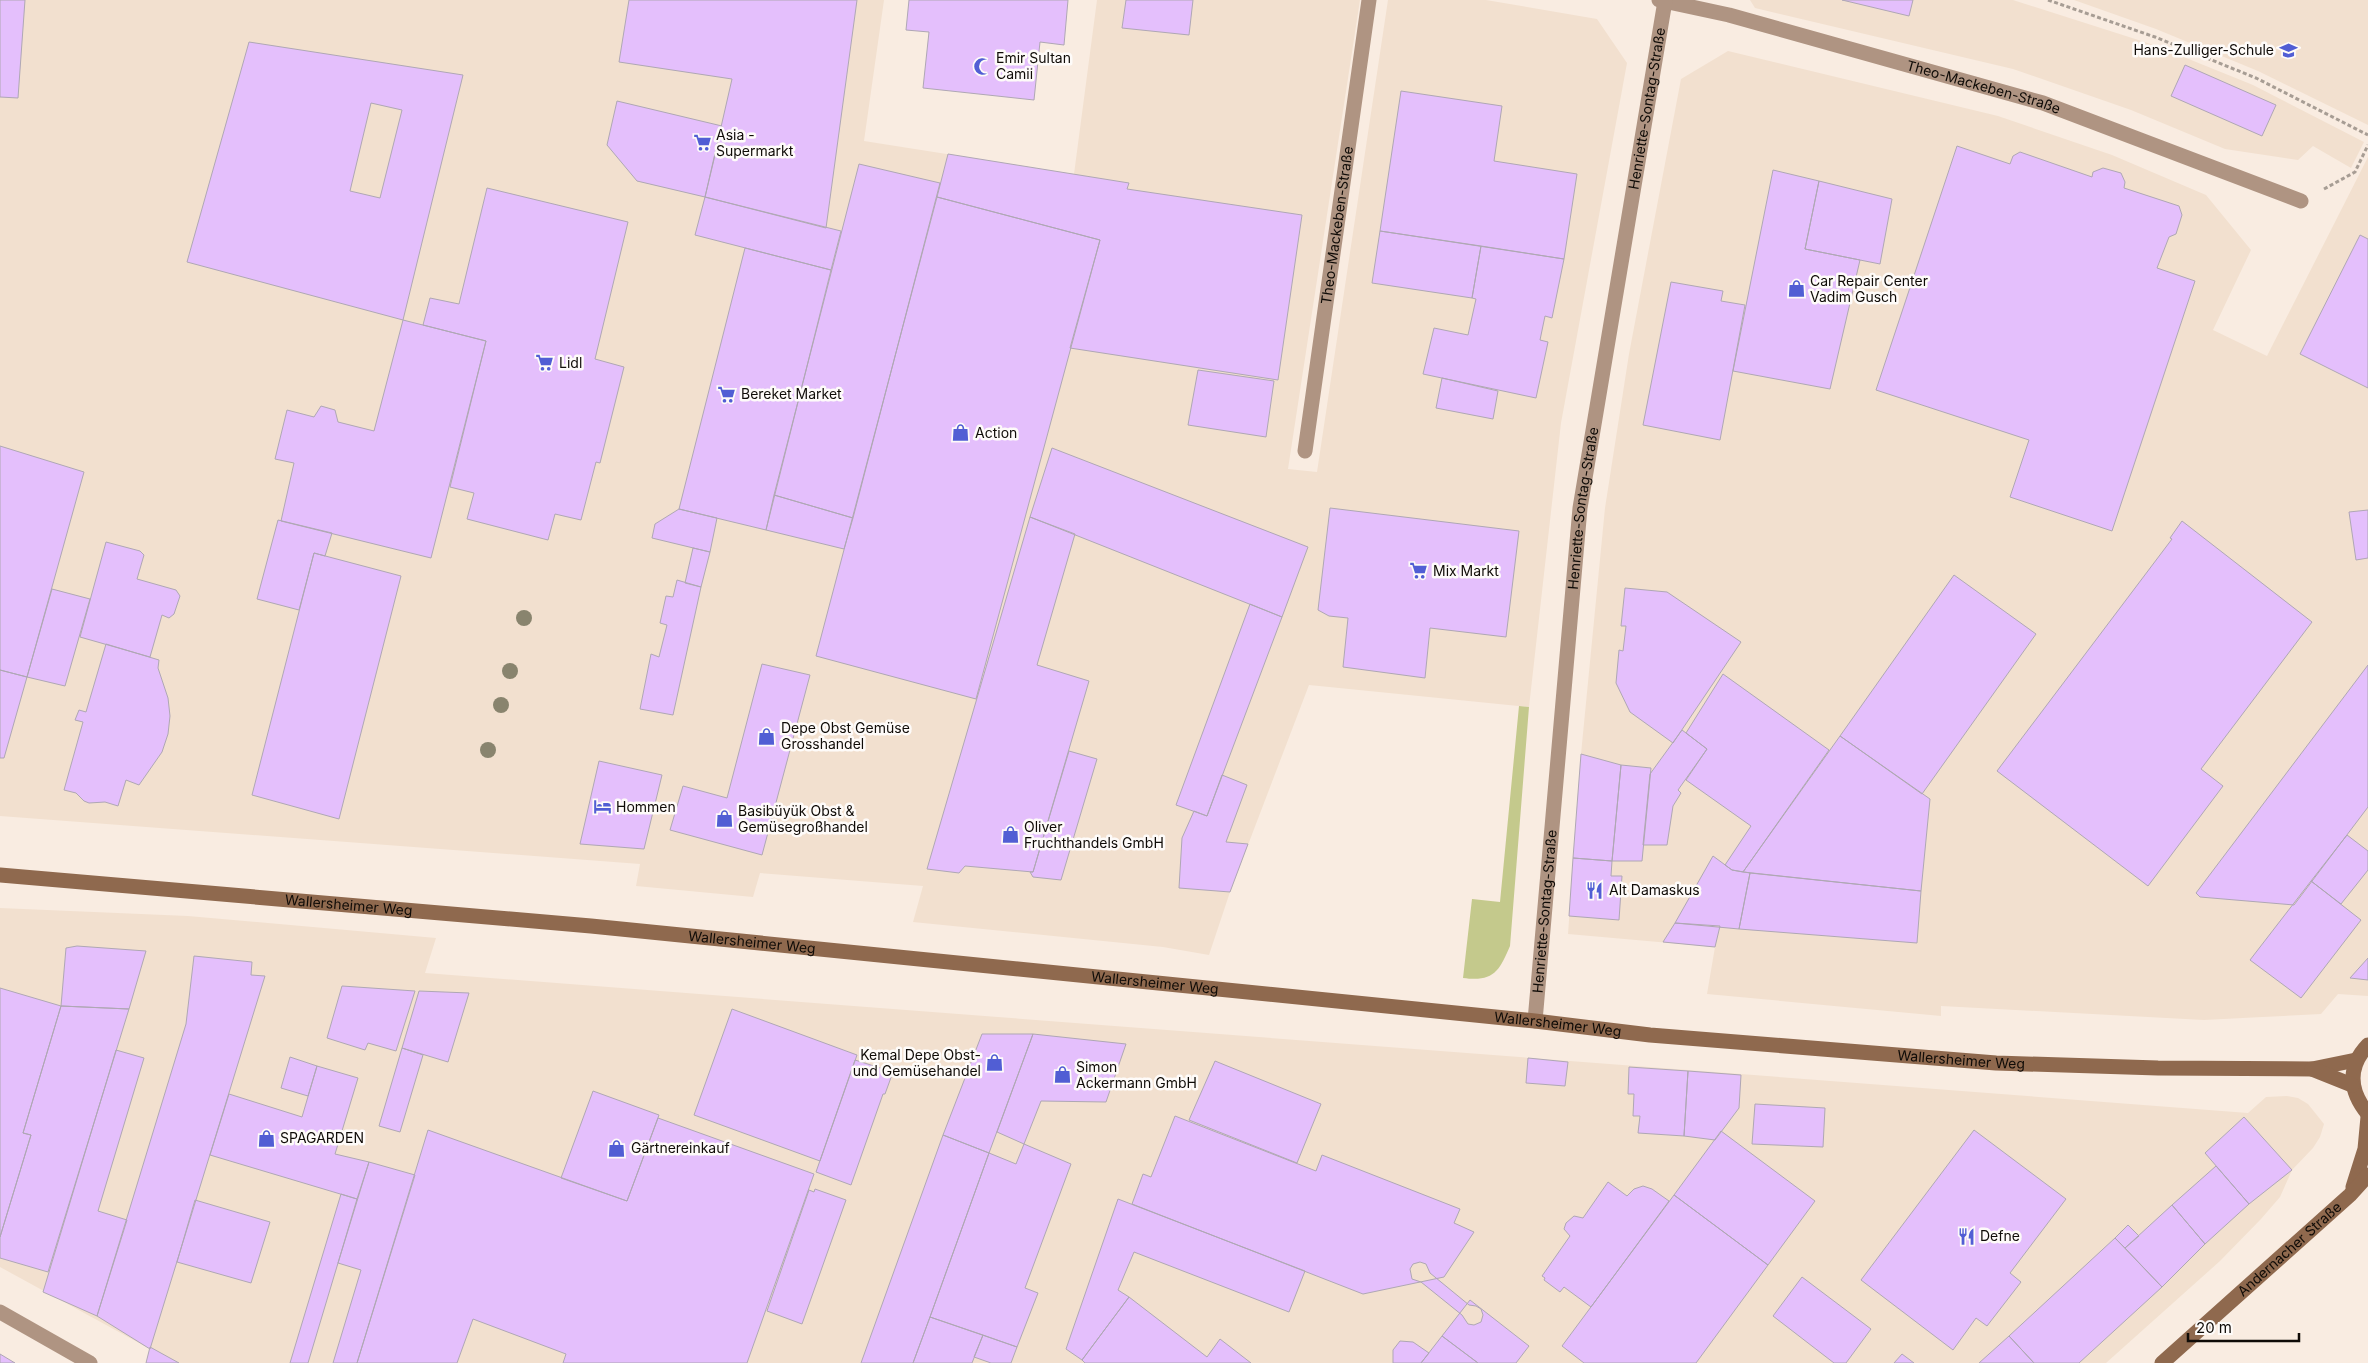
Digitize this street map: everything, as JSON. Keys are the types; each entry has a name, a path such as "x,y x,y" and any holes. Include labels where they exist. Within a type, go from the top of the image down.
{"street":[{"name":"Theo-Mackeben-Straße","path":"1306,451 1369,0"},
{"name":"Theo-Mackeben-Straße","path":"1662,1 1729,15 2043,103 2301,201"},
{"name":"Henriette-Sontag-Straße","path":"1535,1021 1580,508 1662,1"},
{"name":"Wallersheimer Weg","path":"0,875 591,926 1535,1021 1650,1035 1996,1063 2312,1069 2356,1060"},
{"path":"2350,1195 2365,1149 2368,1115 2359,1103 2352,1085 2352,1072 2356,1060 2368,1045"},
{"name":"Wallersheimer Weg","path":"2312,1069 2352,1085"},
{"name":"Andernacher Straße","path":"2162,1363 2350,1195 2368,1175"},
{"path":"0,1312 90,1363"}],"path":[{"path":"2048,0 2155,37 2256,78 2368,135"},
{"path":"2301,201 2355,172 2368,145"}],"shaded area":[{"path":"0,0 884,0 864,141 1074,174 1097,0 1360,0 1288,469 1317,472 1388,0 1486,0 1597,19 1627,63 1561,423 1529,707 1309,685 1230,892 1209,955 1163,947 913,922 923,886 760,873 753,897 636,886 640,864 0,816"},
{"path":"1750,0 2013,0 2154,45 2253,85 2364,142 2351,168 2313,146 2298,160 2225,149 2131,110 2013,69 1755,8"},
{"name":"Hans-Zulliger-Schule","path":"2074,0 2368,0 2368,125 2258,71 2156,29"},
{"path":"1728,51 1998,116 2112,155 2206,195 2251,250 2213,330 2267,356 2368,157 2368,996 2338,994 2321,1014 2204,1020 1941,1006 1941,1016 1707,994 1715,947 1568,934 1581,754 1605,508 1629,354 1681,79"},
{"path":"0,908 188,916 436,938 425,973 2248,1113 2266,1097 2287,1096 2298,1098 2308,1104 2324,1124 2320,1137 2313,1148 2292,1170 2280,1197 2261,1219 2220,1261 2106,1363 146,1363 150,1349 0,1267"}],"green space":[{"path":"1519,706 1529,707 1510,946 1502,963 1494,973 1481,978 1463,978 1472,899 1500,902"}],"building":[{"path":"0,0 25,0 18,98 0,97"},
{"path":"629,0 857,0 826,228 705,197 732,79 619,62"},
{"name":"Emir Sultan Camii","path":"909,0 1068,0 1064,45 1040,42 1034,100 923,88 929,32 906,30"},
{"path":"1126,0 1193,0 1189,35 1122,28"},
{"path":"1842,0 1913,0 1909,16"},
{"path":"249,42 463,75 403,320 187,262","holes":["371,103 402,110 380,198 350,191"]},
{"path":"2185,65 2276,105 2262,136 2171,96"},
{"path":"1401,91 1502,106 1494,161 1577,174 1564,259 1380,231"},
{"path":"617,101 722,126 705,197 637,181 607,145"},
{"path":"1957,146 2010,164 2013,156 2020,152 2092,177 2093,172 2103,168 2121,173 2125,182 2124,188 2179,206 2182,215 2176,234 2169,237 2157,268 2195,281 2112,531 2010,497 2029,440 1876,390"},
{"path":"948,154 1129,183 1127,189 1302,215 1278,380 1070,348 1100,240 937,197"},
{"path":"859,164 940,183 853,518 774,495"},
{"path":"1773,170 1819,181 1805,249 1860,260 1830,389 1733,371"},
{"path":"1819,181 1892,199 1880,264 1805,249"},
{"name":"Lidl","path":"487,188 628,222 595,359 624,367 600,463 596,462 581,520 555,514 548,540 467,519 474,493 450,487 486,341 423,325 430,298 459,304"},
{"path":"705,197 841,231 831,270 695,235"},
{"name":"Action","path":"937,197 1100,240 976,699 816,656"},
{"path":"1380,231 1481,246 1472,298 1372,283"},
{"path":"2360,235 2368,239 2368,388 2300,354"},
{"path":"1481,246 1564,259 1552,318 1545,316 1540,340 1548,342 1536,398 1423,374 1434,328 1468,335 1476,299 1472,298"},
{"path":"745,248 831,270 766,530 679,509"},
{"path":"1671,282 1723,291 1721,301 1745,305 1720,440 1643,425"},
{"path":"403,320 486,341 431,558 281,521 294,463 275,459 287,410 314,417 321,406 335,410 338,422 374,431"},
{"path":"1198,370 1274,381 1266,437 1188,425"},
{"path":"1442,378 1498,391 1493,419 1436,408"},
{"path":"0,446 84,472 27,677 0,670"},
{"path":"1052,448 1308,547 1282,617 1030,517"},
{"path":"774,495 853,518 844,549 766,530"},
{"name":"Mix Markt","path":"1330,508 1519,531 1506,637 1430,628 1425,678 1343,667 1348,618 1329,616 1318,610"},
{"path":"679,509 717,518 710,552 652,538 655,524"},
{"path":"2368,510 2368,558 2356,560 2349,512"},
{"path":"1030,517 1075,534 1037,665 1089,681 1033,872 965,866 959,873 927,869"},
{"path":"278,520 332,533 325,556 314,553 299,610 257,599"},
{"path":"2182,521 2312,622 2201,769 2223,786 2148,886 1997,771 2172,539 2170,538"},
{"path":"106,542 140,551 144,555 137,579 176,590 180,596 174,614 169,618 162,615 150,657 80,637"},
{"path":"693,548 710,552 701,587 685,583"},
{"path":"314,553 401,576 339,819 252,795"},
{"path":"1954,575 2036,634 1922,794 1840,736"},
{"path":"677,580 701,587 673,715 640,709 651,654 659,657 667,625 660,623 666,596 673,597"},
{"path":"1625,588 1667,592 1741,642 1673,743 1630,712 1616,683 1619,650 1623,651 1626,626 1621,626"},
{"path":"52,589 90,599 65,686 27,677"},
{"path":"1250,604 1282,617 1207,816 1176,805"},
{"path":"106,644 159,660 158,668 168,698 170,716 168,734 162,752 139,785 126,780 118,806 105,802 89,803 76,793 64,790 83,722 75,720 79,710 86,712"},
{"path":"762,664 810,675 762,855 670,830 683,786 727,798"},
{"path":"2368,665 2368,807 2294,905 2200,897 2196,893"},
{"path":"0,670 27,677 4,758 0,758"},
{"path":"1723,674 1829,750 1743,872 1732,870 1725,865 1751,826 1686,780 1707,749 1686,733"},
{"path":"1682,730 1707,749 1678,790 1681,793 1673,806 1667,845 1643,845 1650,774"},
{"path":"1840,736 1930,799 1921,891 1743,872"},
{"path":"1069,751 1097,759 1061,880 1033,877 1030,872 1033,872"},
{"path":"1581,754 1621,765 1612,861 1573,858"},
{"path":"599,761 662,775 644,849 580,844"},
{"path":"1621,765 1651,768 1642,861 1612,861"},
{"path":"1222,775 1247,785 1226,842 1248,844 1230,892 1179,888 1182,838 1194,811 1207,816"},
{"path":"2347,835 2368,851 2368,870 2341,904 2311,881"},
{"path":"1713,856 1732,870 1750,873 1739,929 1675,923"},
{"path":"1573,858 1612,861 1611,876 1622,876 1619,920 1569,916"},
{"path":"1750,873 1921,891 1917,943 1739,929"},
{"path":"2311,881 2361,920 2301,998 2250,960"},
{"path":"1675,923 1720,926 1715,947 1663,942"},
{"path":"77,946 146,951 129,1009 61,1006 66,948"},
{"path":"194,956 252,962 251,975 265,976 150,1349 97,1316 186,1024"},
{"path":"2368,958 2368,980 2350,978"},
{"path":"342,986 415,991 396,1051 368,1043 365,1050 327,1038"},
{"path":"0,988 61,1006 23,1133 31,1135 0,1237"},
{"path":"419,991 469,993 448,1062 402,1048"},
{"path":"61,1006 129,1009 48,1272 0,1258 0,1237 31,1135 23,1133"},
{"path":"732,1009 857,1055 820,1161 694,1115"},
{"path":"982,1034 1033,1034 989,1153 943,1135"},
{"path":"1033,1034 1126,1044 1106,1102 1041,1101 1024,1144 997,1132"},
{"path":"402,1048 423,1055 400,1132 379,1126"},
{"path":"116,1050 144,1058 98,1211 127,1220 97,1316 43,1292"},
{"path":"290,1057 317,1066 308,1096 281,1088"},
{"path":"1528,1058 1568,1062 1565,1086 1526,1083"},
{"path":"855,1060 893,1072 885,1094 883,1094 851,1185 816,1172"},
{"path":"1215,1061 1321,1104 1297,1163 1189,1120"},
{"path":"317,1066 358,1078 335,1154 369,1162 357,1199 210,1155 229,1094 302,1117"},
{"path":"1629,1067 1688,1071 1684,1136 1638,1133 1640,1116 1633,1116 1634,1094 1628,1094"},
{"path":"1688,1071 1741,1075 1739,1108 1715,1140 1684,1136"},
{"path":"593,1091 659,1115 627,1201 561,1178"},
{"path":"1755,1104 1825,1108 1823,1147 1752,1144"},
{"path":"1175,1116 1316,1171 1322,1155 1460,1209 1454,1223 1474,1232 1444,1277 1363,1294 1132,1204 1143,1174 1151,1177"},
{"path":"2244,1117 2292,1170 2249,1204 2205,1153"},
{"path":"658,1118 814,1174 747,1363 563,1363 566,1354 473,1319 457,1363 357,1363 428,1130 627,1201"},
{"name":"Defne","path":"1974,1130 2066,1199 2010,1273 2021,1282 1987,1326 1976,1318 1953,1350 1861,1280"},
{"path":"1721,1131 1815,1201 1768,1265 1674,1195"},
{"path":"943,1135 989,1153 913,1363 861,1363"},
{"path":"1024,1144 1071,1164 1025,1288 1038,1293 1017,1347 930,1317 989,1153 1016,1164"},
{"path":"369,1162 415,1175 357,1363 333,1363 361,1270 338,1263"},
{"path":"2216,1166 2249,1204 2205,1244 2172,1205"},
{"path":"1608,1182 1627,1196 1634,1189 1643,1186 1652,1189 1669,1201 1591,1307 1564,1287 1560,1292 1544,1280 1545,1278 1542,1276 1570,1236 1564,1229 1566,1223 1574,1216 1583,1218"},
{"path":"815,1189 846,1200 802,1324 767,1311 809,1190 814,1192"},
{"path":"341,1194 357,1199 308,1363 290,1363"},
{"path":"1674,1195 1768,1265 1696,1363 1584,1363 1562,1346"},
{"path":"1118,1199 1305,1271 1289,1312 1134,1252 1118,1290 1129,1297 1082,1360 1066,1349"},
{"path":"195,1200 270,1222 251,1283 177,1262"},
{"path":"2172,1205 2205,1244 2162,1287 2125,1248"},
{"path":"2128,1225 2139,1236 2125,1248 2115,1238"},
{"path":"2115,1238 2162,1287 2079,1363 2034,1363 2009,1336"},
{"path":"1420,1262 1426,1264 1430,1273 1469,1305 1481,1309 1483,1315 1481,1322 1474,1325 1468,1324 1462,1315 1421,1282 1412,1279 1410,1269 1413,1264"},
{"path":"1802,1277 1871,1329 1846,1363 1834,1363 1773,1316"},
{"path":"1129,1297 1207,1357 1220,1339 1251,1363 1085,1363 1082,1360"},
{"path":"1470,1300 1529,1346 1516,1363 1478,1363 1442,1336"},
{"path":"930,1317 983,1335 972,1363 913,1363"},
{"path":"983,1335 1017,1347 1011,1363 991,1363 974,1357"},
{"path":"1442,1336 1478,1363 1421,1363"},
{"path":"2009,1336 2034,1363 1979,1363"},
{"path":"1400,1341 1413,1342 1429,1353 1421,1363 1393,1363 1393,1350"},
{"path":"150,1347 179,1363 146,1363"},
{"path":"0,1354 15,1363 0,1363"},
{"path":"1902,1354 1914,1363 1894,1363"}],"place":[{"name":"Hans-Zulliger-Schule","path":"2288,50"},
{"name":"Emir Sultan Camii","path":"982,66"},
{"name":"Asia - Supermarkt","path":"702,143"},
{"name":"Car Repair Center Vadim Gusch","path":"1796,289"},
{"name":"Lidl","path":"545,363"},
{"name":"Bereket Market","path":"727,394"},
{"name":"Action","path":"961,433"},
{"name":"Mix Markt","path":"1419,571"},
{"name":"Depe Obst Gemüse Grosshandel","path":"767,736"},
{"name":"Hommen","path":"602,807"},
{"name":"Basibüyük Obst & Gemüsegroßhandel","path":"724,819"},
{"name":"Oliver Fruchthandels GmbH","path":"1010,835"},
{"name":"Alt Damaskus","path":"1595,890"},
{"name":"Kemal Depe Obst- und Gemüsehandel","path":"995,1063"},
{"name":"Simon Ackermann GmbH","path":"1062,1075"},
{"name":"SPAGARDEN","path":"266,1138"},
{"name":"Gärtnereinkauf","path":"617,1148"},
{"name":"Defne","path":"1966,1236"}]}
